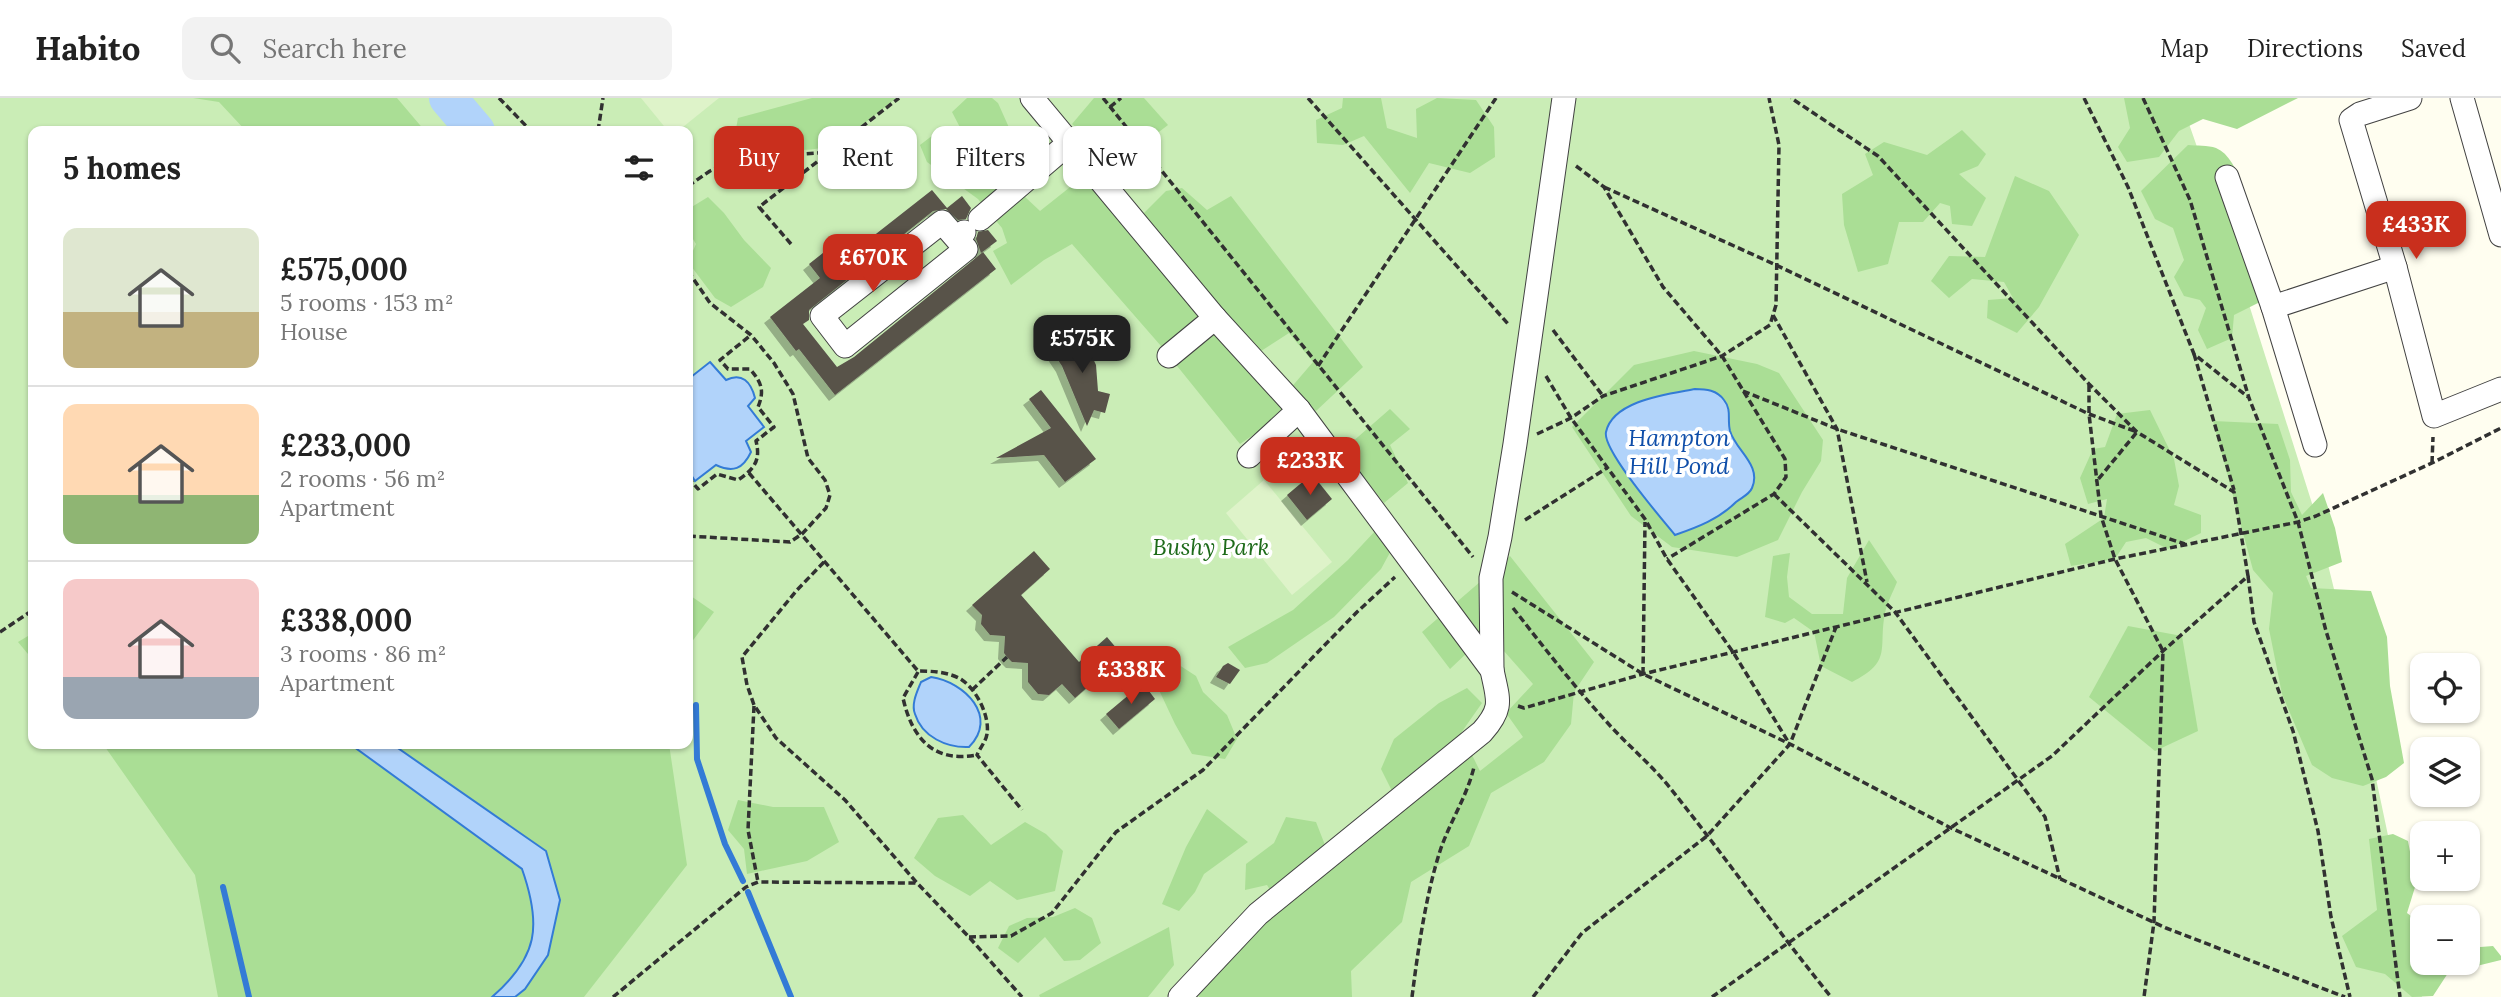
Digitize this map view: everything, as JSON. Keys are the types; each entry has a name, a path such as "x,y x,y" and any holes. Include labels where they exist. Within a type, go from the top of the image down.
{"street":[{"path":"1032,98 1063,136"},
{"path":"1180,997 1258,914 1482,732 1495,717 1499,702 1492,670 1491,578 1515,444 1564,98"},
{"path":"2410,98 2360,114 2351,120 2395,267 2434,416 2501,389"},
{"path":"2462,98 2500,232"},
{"path":"967,230 942,222 822,316 845,346 965,249 967,230 1063,148"},
{"path":"2227,177 2273,307 2315,445"},
{"path":"1107,189 1215,318 1299,410 1492,670"},
{"path":"2273,307 2395,267"},
{"path":"1168,356 1215,318"},
{"path":"1249,456 1299,410"}],"path":[{"path":"499,98 526,126"},
{"path":"599,126 603,98"},
{"path":"864,126 899,98"},
{"path":"1103,98 1491,578 1579,692 1612,728 1646,759 1831,997"},
{"path":"1110,107 1121,98"},
{"path":"1308,98 1528,346 1571,418 1645,519 1667,559 1733,652 1790,744"},
{"path":"1318,366 1496,98"},
{"path":"1515,444 1571,418 1603,396 1722,356 1770,325 1776,305 1779,145 1769,98"},
{"path":"1791,98 1878,156 2089,384 2137,432"},
{"path":"2084,98 2128,187 2194,354 2234,492 2243,533 2254,622 2293,731 2315,819 2331,917 2348,997"},
{"path":"2143,98 2190,200 2249,398 2298,522 2326,631 2371,779 2400,997"},
{"path":"693,183 710,171 738,159 818,153"},
{"path":"1557,153 1604,187 1776,265 2089,414 2137,432 2234,492"},
{"path":"791,244 760,207 818,163"},
{"path":"1604,187 1663,287 1722,356 1785,459 1786,477 1774,494 1667,559"},
{"path":"693,278 710,303 751,335 774,363 793,394 808,458 825,480 830,495 826,508 803,534 790,542 693,536"},
{"path":"1533,303 1603,396"},
{"path":"1773,314 1837,429 1867,584"},
{"path":"693,483 698,489 717,474 738,480 749,472 759,453 756,441 774,427 758,407 763,394 760,380 750,369 728,369 720,360 751,335"},
{"path":"2194,354 2249,398"},
{"path":"2089,384 2089,414 2101,516 2115,559 2163,651 2154,922 2144,997"},
{"path":"1743,391 1837,429 2187,544"},
{"path":"2432,463 2434,416"},
{"path":"1499,702 1524,708 1643,674 1836,626 2115,559 2298,522 2432,463 2501,428"},
{"path":"2096,482 2137,432"},
{"path":"1500,537 1607,468"},
{"path":"749,472 918,671 936,671 962,680 972,690 986,713 987,735 977,755"},
{"path":"1774,494 1895,612 2045,817 2060,879"},
{"path":"1643,674 1645,519"},
{"path":"969,937 1011,936 1052,913 1116,832 1203,770 1357,612 1412,561"},
{"path":"824,562 797,590 742,657 754,705 776,738 845,800 1022,997"},
{"path":"1712,997 2052,756 2163,651 2248,576"},
{"path":"1491,578 1643,674 1790,744 1949,827 2154,922 2348,997"},
{"path":"0,632 28,613"},
{"path":"1533,997 1582,933 1707,836 1790,744 1836,626"},
{"path":"972,690 1007,657"},
{"path":"918,671 903,698 908,718 919,737 943,755 961,758 977,755"},
{"path":"754,705 748,830 758,882"},
{"path":"1412,997 1420,940 1441,847 1470,787 1482,732"},
{"path":"977,755 1022,810"},
{"path":"613,997 746,887 758,882 917,883"}],"green space":[{"name":"Bushy Park","path":"0,98 2180,98 2220,213 2316,516 2349,650 2410,940 2410,975 2417,975 2422,997 0,997"},
{"path":"193,98 397,98 421,126 241,126 219,102"},
{"path":"641,98 719,98 684,126 664,126"},
{"path":"812,98 896,98 861,126 818,126 818,148 815,149 804,149 804,126 737,126 738,118"},
{"path":"967,98 992,98 998,103 1008,126 959,126 952,112"},
{"path":"1094,98 1144,98 1168,125 1161,130 1161,126 1072,124"},
{"path":"1343,98 1381,98 1387,128 1417,138 1416,109 1437,98 1476,100 1494,127 1495,157 1470,173 1429,163 1410,193 1364,136 1343,145 1317,143 1316,120 1342,108"},
{"path":"2124,98 2298,98 2237,129 2203,119 2179,131 2159,157 2127,162 2118,147 2130,128"},
{"path":"1962,130 1986,154 1978,166 1959,174 1986,198 1972,226 1952,224 1950,206 1940,203 1923,222 1899,222 1888,264 1858,272 1844,225 1842,194 1873,175 1865,154 1884,142 1927,155"},
{"path":"931,137 931,165 927,162 920,145"},
{"path":"2188,145 2216,148 2228,157 2237,173 2250,218 2260,302 2234,315 2232,338 2207,349 2198,330 2206,308 2200,300 2184,296 2174,277 2184,260 2173,228 2155,219 2141,191"},
{"path":"2015,176 2049,191 2079,235 2039,307 2017,333 1987,318 1988,300 2013,298 2004,282 1972,279 1949,298 1931,281 1949,256 1985,257"},
{"path":"1182,188 1207,210 1231,196 1363,367 1316,411 1289,390 1313,362 1289,333 1247,360 1286,405 1281,416 1240,444 1161,346 1072,244 1044,260 1011,285 993,251 1007,243 1002,228 978,199 964,189 1018,189 1040,211 1068,189 1095,189 1128,229 1166,191"},
{"path":"708,197 771,268 763,287 731,307 715,298 693,269 693,251 696,244 693,239 693,206"},
{"path":"1694,351 1757,364 1779,373 1823,440 1821,461 1778,540 1737,557 1672,547 1631,516 1572,427 1634,365"},
{"path":"1390,409 1410,429 1390,445 1408,483 1384,503 1343,450"},
{"path":"2150,410 2174,459 2179,486 2174,505 2201,515 2201,533 2168,549 2146,538 2126,542 2115,559 2071,566 2065,544 2104,518 2107,499 2088,504 2080,478 2093,449 2105,447 2117,414"},
{"path":"2213,421 2278,424 2290,460 2291,492 2302,515 2323,493 2335,528 2342,562 2306,576 2311,588 2371,591 2387,637 2390,686 2404,763 2386,777 2363,786 2332,778 2312,765 2282,694 2269,629 2273,593 2253,570"},
{"path":"1264,480 1332,562 1292,595 1226,513"},
{"path":"1377,529 1393,547 1381,569 1334,617 1267,663 1245,668 1228,647 1293,610 1348,560"},
{"path":"1869,540 1897,582 1885,613 1879,660 1852,682 1821,666 1814,632 1794,618 1785,623 1765,617 1773,556 1790,553 1787,577 1789,597 1812,614 1843,614 1847,578"},
{"path":"1510,556 1594,662 1574,692 1571,724 1544,762 1491,793 1469,846 1411,882 1402,922 1351,971 1352,997 1199,997 1205,951 1270,890 1267,885 1245,890 1246,864 1274,843 1286,817 1316,822 1325,845 1392,791 1381,769 1394,739 1439,703 1467,688 1482,703 1461,733 1480,771 1523,737 1506,713 1533,684 1488,633 1450,669 1422,632"},
{"path":"693,597 714,612 693,640"},
{"path":"2128,626 2182,636 2198,731 2155,751 2089,697"},
{"path":"28,636 28,654 18,642"},
{"path":"1176,663 1196,676 1203,692 1227,715 1237,739 1225,759 1192,754 1175,724 1151,673"},
{"path":"107,749 670,749 687,865 584,997 218,997 195,875"},
{"path":"738,800 773,807 824,807 839,842 807,861 747,874 744,849 728,830"},
{"path":"1207,809 1248,842 1204,874 1195,892 1179,911 1162,904 1186,847"},
{"path":"963,815 991,845 1025,822 1046,834 1063,851 1055,891 1017,900 990,881 970,896 935,876 914,858 938,818"},
{"path":"2393,834 2408,841 2410,891 2414,891 2407,913 2410,915 2410,975 2447,975 2433,996 2412,997 2385,974 2356,967 2342,936 2377,910 2369,839"},
{"path":"1075,908 1092,918 1101,943 1080,960 1064,961 1045,937 1018,963 998,948 1009,926 1027,918 1053,917"},
{"path":"1169,927 1174,965 1148,997 1040,997 1039,995"},
{"path":"2493,946 2501,960 2480,965 2480,947"}],"water":[{"path":"710,362 726,380 737,377 745,380 755,398 748,406 764,427 746,441 751,452 741,466 728,469 716,465 695,481 693,478 693,375"},
{"name":"Hampton Hill Pond","path":"1695,389 1715,392 1726,404 1730,431 1751,465 1754,480 1749,492 1723,513 1700,526 1675,535 1623,468 1607,441 1606,432 1619,412 1630,406 1657,396"},
{"path":"931,677 955,686 966,693 974,703 980,724 977,736 969,747 952,746 936,740 918,722 914,710 915,698 921,682"},
{"path":"357,749 399,749 546,851 560,900 548,955 525,989 515,997 492,997 519,968 532,939 532,907 522,869"}],"building":[{"path":"932,190 947,208 962,196 971,208 966,219 958,220 946,209 933,211 809,310 809,320 803,324 837,367 854,357 983,252 996,269 835,395 770,317 820,278 809,264 847,234 858,248"},
{"path":"988,230 997,241 981,253 976,239 978,232"},
{"path":"1076,331 1085,341 1096,365 1098,391 1110,394 1105,413 1094,410 1087,426 1062,366 1052,351"},
{"path":"1041,390 1096,459 1065,482 1044,455 996,458 1051,428 1029,399"},
{"path":"1312,474 1332,499 1307,520 1287,495"},
{"path":"1034,551 1050,569 1021,595 1079,662 1107,637 1123,656 1075,698 1062,684 1049,695 1038,694 1028,682 1028,663 1012,662 1007,657 1004,653 1005,636 990,635 981,624 982,615 972,605"},
{"path":"1228,663 1240,670 1230,684 1216,677"},
{"path":"1143,683 1155,699 1119,729 1106,714"}],"waterway":[{"path":"448,98 472,126"},
{"path":"696,705 697,759 725,844 743,881"},
{"path":"223,887 249,997"},
{"path":"748,892 791,997"}]}
